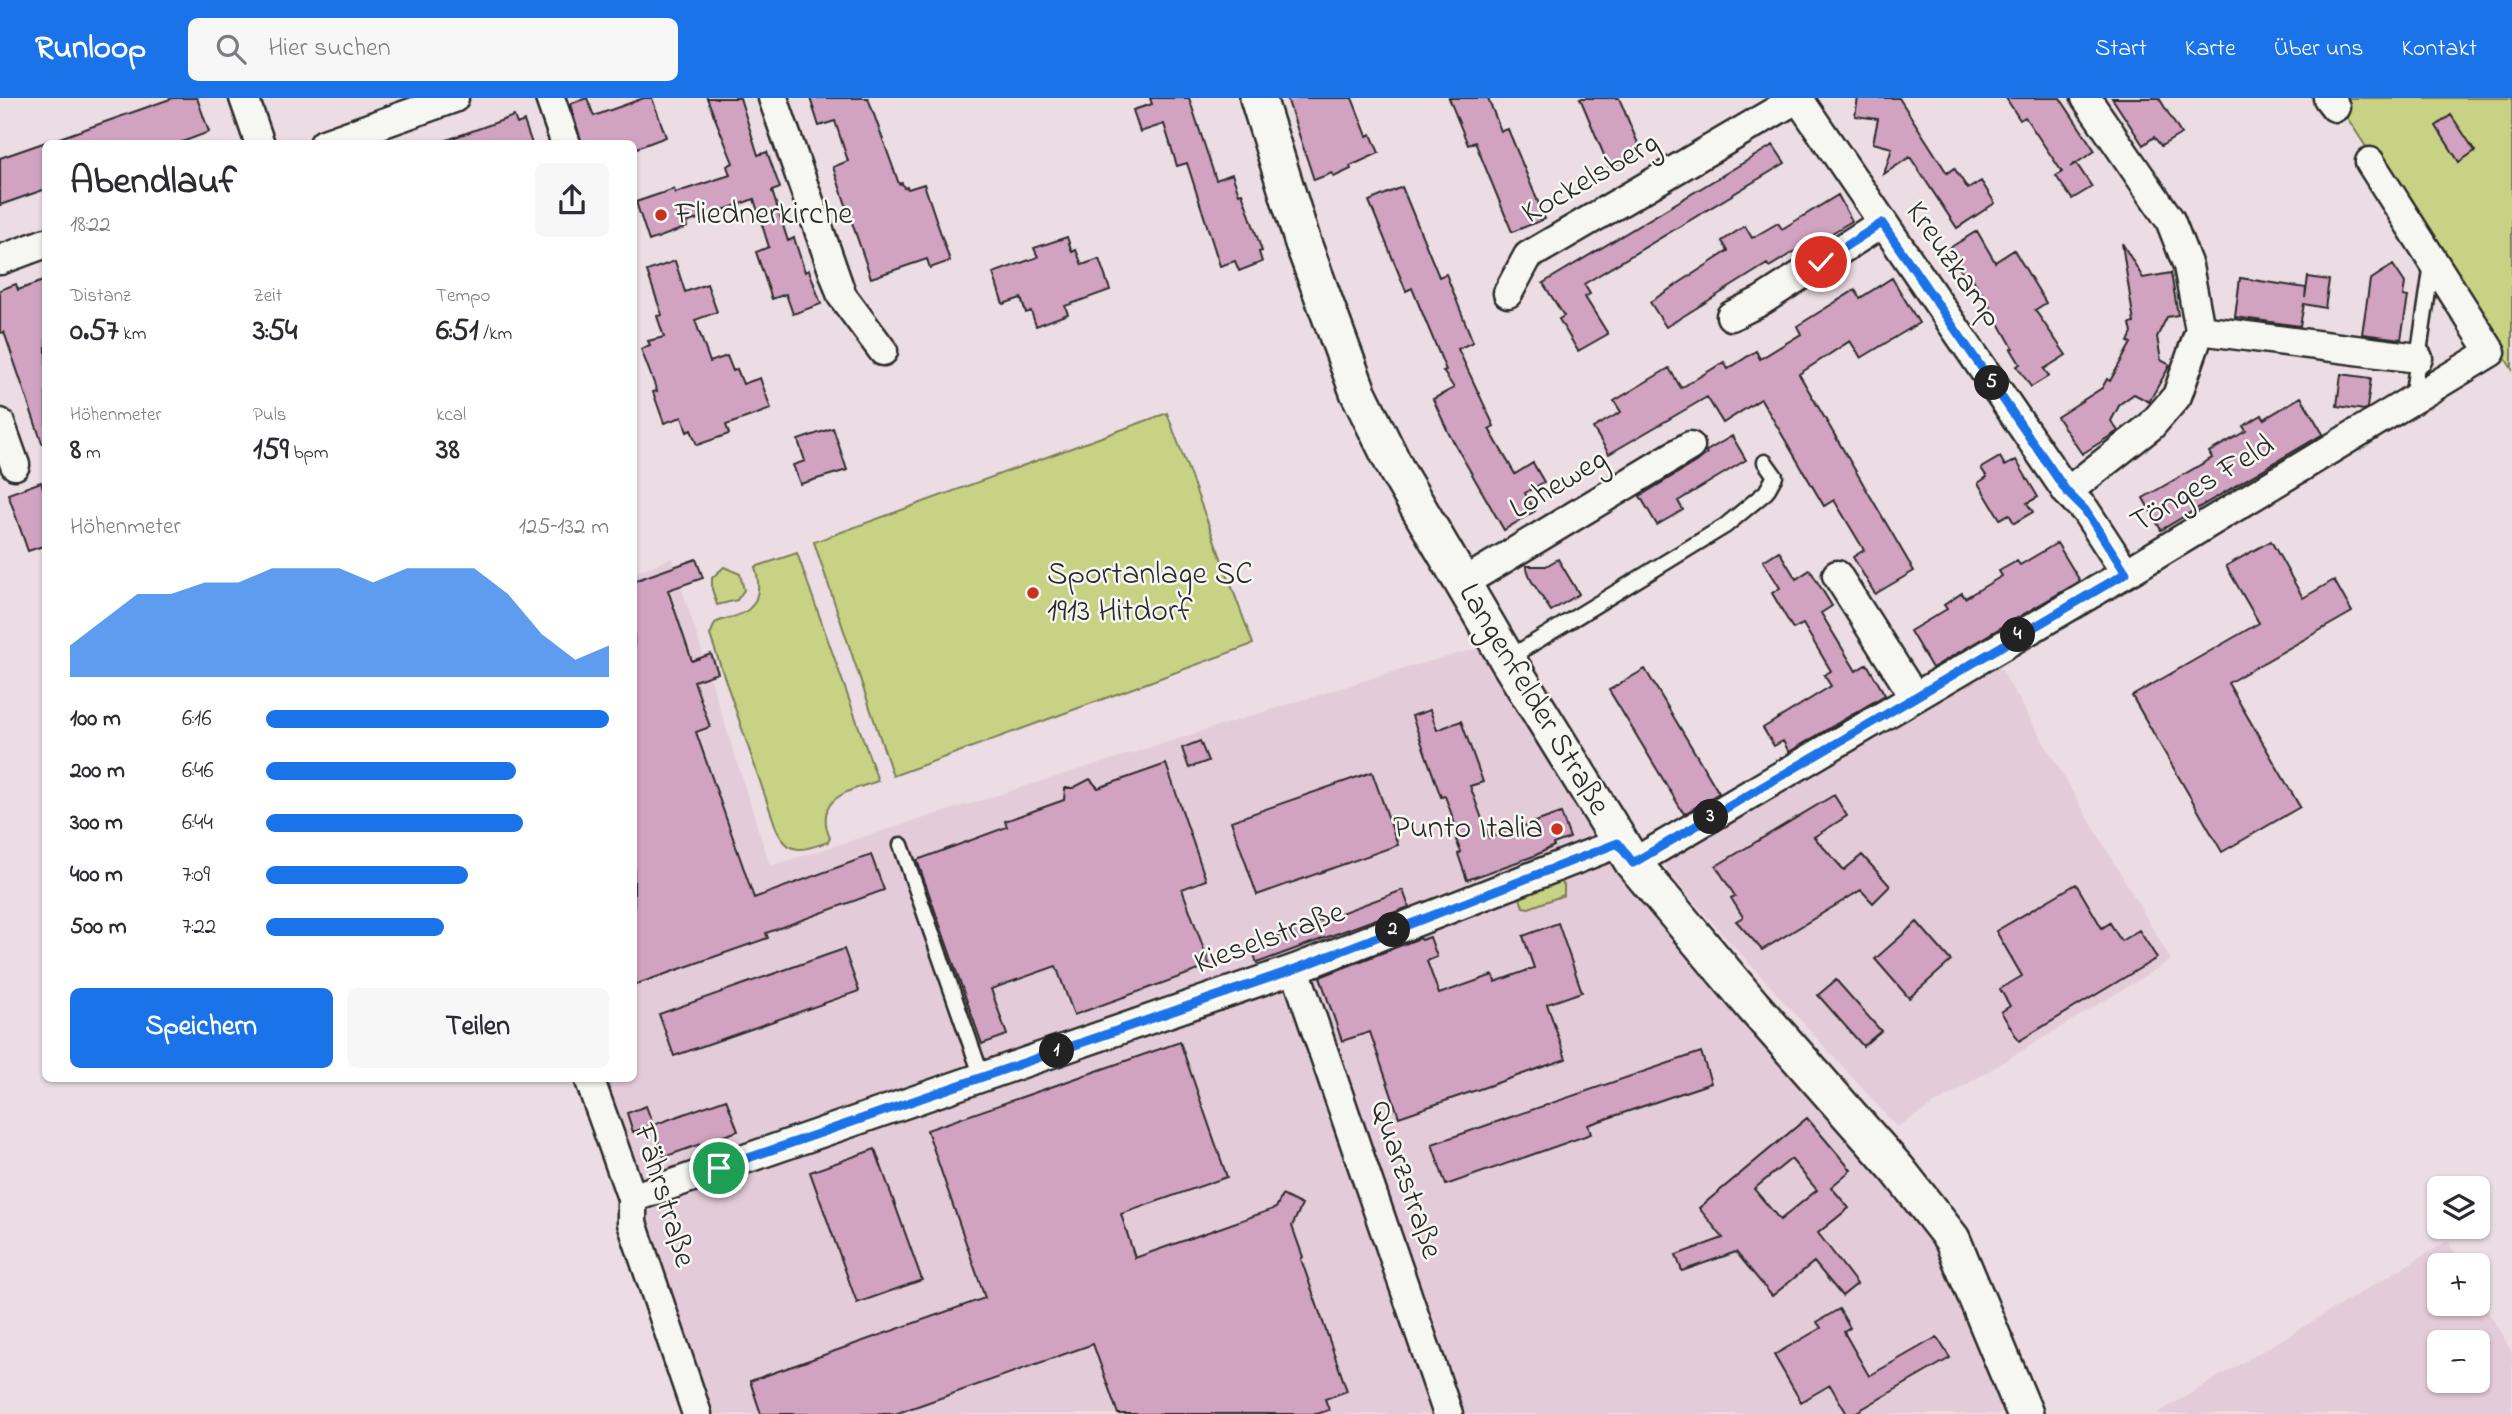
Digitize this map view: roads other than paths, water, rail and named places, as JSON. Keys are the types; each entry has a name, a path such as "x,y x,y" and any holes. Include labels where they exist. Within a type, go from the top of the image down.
{"street":[{"path":"244,98 259,140"},
{"path":"335,140 454,98"},
{"path":"550,98 565,140"},
{"path":"773,98 842,296 883,351"},
{"name":"Langenfelder Straße","path":"1258,98 1303,243 1358,392 1397,471 1507,659 1626,853 1744,996 1898,1170 1952,1239 2025,1414"},
{"name":"Kreuzkamp","path":"1798,98 2067,492 2085,510 2126,573"},
{"name":"Kockelsberg","path":"1508,293 1528,256 1798,98"},
{"path":"2067,492 2151,426 2177,396 2200,330 2188,266 2170,220 2085,98"},
{"path":"2370,162 2432,262"},
{"path":"1731,316 1761,301 1882,223"},
{"path":"0,260 42,244"},
{"name":"Tönges Feld","path":"1626,853 1914,696 2126,573 2491,352 2432,262"},
{"path":"2200,330 2418,358"},
{"path":"0,422 15,464"},
{"name":"Loheweg","path":"1463,583 1690,446"},
{"path":"1838,575 1914,696"},
{"name":"Kieselstraße","path":"632,1198 1626,853"},
{"name":"Quarzstraße","path":"1295,969 1448,1414"},
{"name":"Fährstraße","path":"590,1082 632,1198 632,1223 697,1414"}],"lane":[{"path":"2412,399 2432,262"},
{"path":"1507,659 1725,526 1766,492 1775,477 1765,462"},
{"path":"901,845 982,1077"}],"place":[{"name":"Fliednerkirche","path":"661,215"},
{"name":"Sportanlage SC 1913 Hitdorf","path":"1033,593"},
{"name":"Punto Italia","path":"1557,829"}]}
